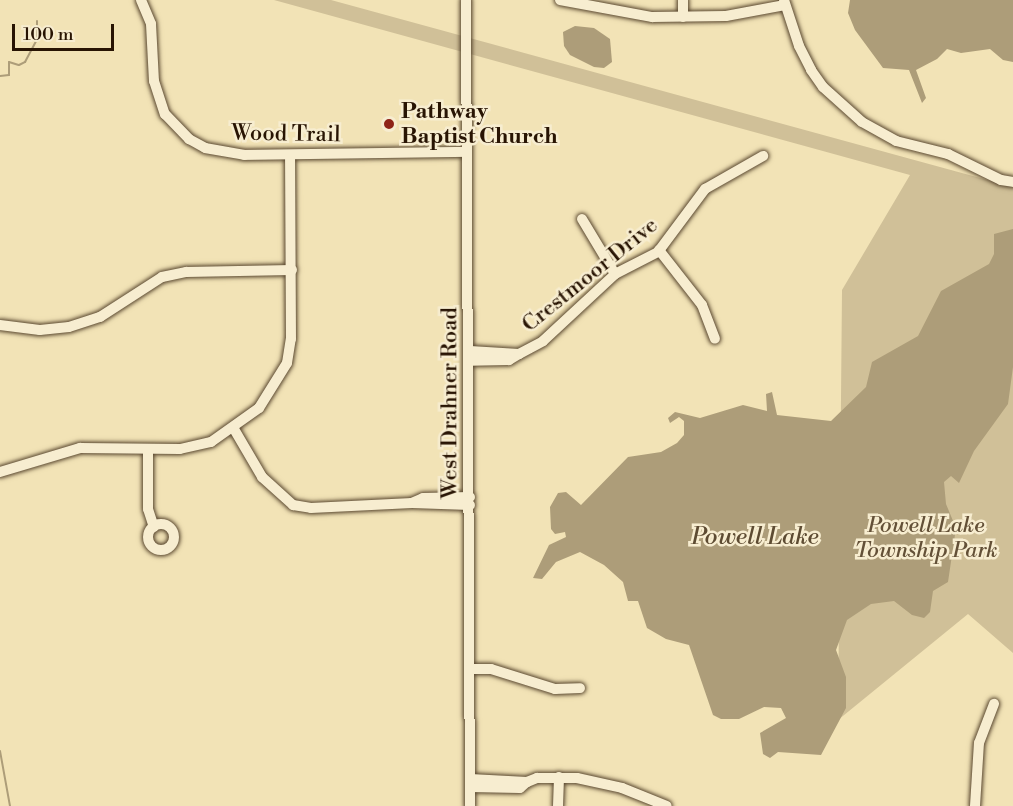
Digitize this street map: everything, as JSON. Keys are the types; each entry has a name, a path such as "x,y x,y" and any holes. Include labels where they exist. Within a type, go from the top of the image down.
{"street":[{"name":"Wood Trail","path":"141,0 151,24 154,81 165,114 189,139 216,152 290,154 467,152"},
{"name":"West Drahner Road","path":"466,0 470,356 470,806"},
{"path":"560,0 612,12 683,17 726,16 785,3 798,46 812,70 823,87 862,122 896,141 948,154 1001,180 1013,182"},
{"path":"683,0 683,17"},
{"path":"0,472 80,448 180,449 211,442 234,429 260,408 287,363 291,339 290,154"},
{"name":"Crestmoor Drive","path":"470,356 509,360 543,342 615,274 660,250 705,189 763,156"},
{"path":"582,219 615,274"},
{"path":"660,250 702,305 715,339"},
{"path":"0,325 40,330 69,327 108,313 162,277 186,272 292,270"},
{"path":"234,429 262,477 293,505 310,508 412,503 423,498 470,501"},
{"path":"148,449 148,508 154,527"},
{"path":"470,669 491,669 555,689 580,688"},
{"path":"975,806 979,742 994,704"},
{"path":"558,806 559,777"},
{"path":"470,783 520,788 527,782 559,777 597,782 667,806"}],"green space":[{"name":"Powell Lake Township Park","path":"274,0 331,0 1013,187 1013,653 968,614 838,720 842,290 910,175"}],"water":[{"path":"850,0 1013,0 1013,62 1003,60 990,49 961,53 947,49 937,59 916,70 926,98 922,103 909,70 883,68 855,30 848,13"},
{"path":"575,26 594,28 610,39 612,62 604,68 594,67 570,55 564,46 563,32"},
{"name":"Powell Lake","path":"1013,229 1013,367 1008,404 974,451 959,483 951,476 944,482 946,504 956,528 948,582 933,591 930,612 924,618 912,615 894,601 871,604 847,620 836,650 846,677 846,708 821,755 778,752 770,758 763,754 760,733 786,718 781,708 764,707 739,719 721,719 713,715 689,645 666,639 647,628 638,601 628,601 623,582 604,565 580,552 556,562 542,579 533,578 549,545 566,537 565,532 555,534 551,529 550,507 558,493 566,492 581,505 628,457 661,452 677,443 684,435 684,421 679,417 670,423 668,418 675,412 700,418 743,405 767,411 766,394 772,392 777,415 831,421 866,387 872,362 918,336 941,291 989,264 994,254 994,234"}],"waterway":[{"path":"0,76 9,75 9,62 19,65 25,62 37,39 37,21"},
{"path":"0,751 10,806"}],"place":[{"name":"Pathway Baptist Church","path":"389,124"}]}
